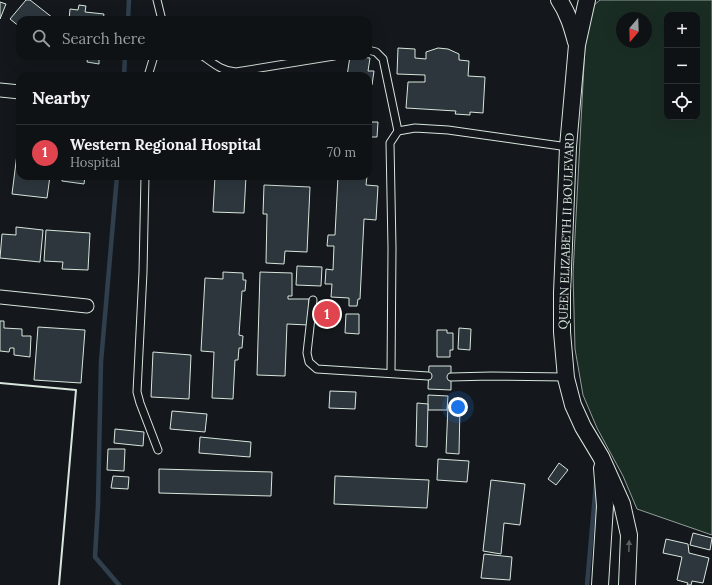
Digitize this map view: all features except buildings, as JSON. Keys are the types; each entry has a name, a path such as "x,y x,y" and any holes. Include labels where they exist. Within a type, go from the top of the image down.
{"street":[{"name":"QUEEN ELIZABETH II BOULEVARD","path":"559,0 565,9 577,45"},
{"name":"QUEEN ELIZABETH II BOULEVARD","path":"587,0 577,45 568,147 562,293 562,332 566,378 573,405 583,427 601,457 622,504 629,535 627,585"},
{"path":"0,90 16,92"},
{"path":"0,297 87,306"},
{"name":"QUEEN ELIZABETH II BOULEVARD","path":"600,585 605,506 601,457"}],"lane":[{"path":"157,0 161,16"},
{"path":"372,51 376,52 383,59 398,131"},
{"path":"149,72 153,60"},
{"path":"208,60 218,67 236,72 310,60"},
{"path":"391,373 392,248 390,142 398,131 415,128 448,130 568,147"},
{"path":"145,180 143,272 137,392 158,450"},
{"path":"313,300 307,353 309,362 317,369 428,376"},
{"path":"451,377 491,376 566,378"}],"green space":[{"path":"600,0 712,0 712,535 637,509 623,476 597,428 583,395 575,349 573,274 585,45 593,6"}],"waterway":[{"path":"128,16 129,0"},
{"path":"124,72 125,60"},
{"path":"117,180 101,362 98,505 95,557 119,585"},
{"path":"587,585 596,483"}],"wall":[{"path":"0,383 76,390 59,585"}],"place":[{"name":"Western Regional Hospital","path":"327,314"}]}
